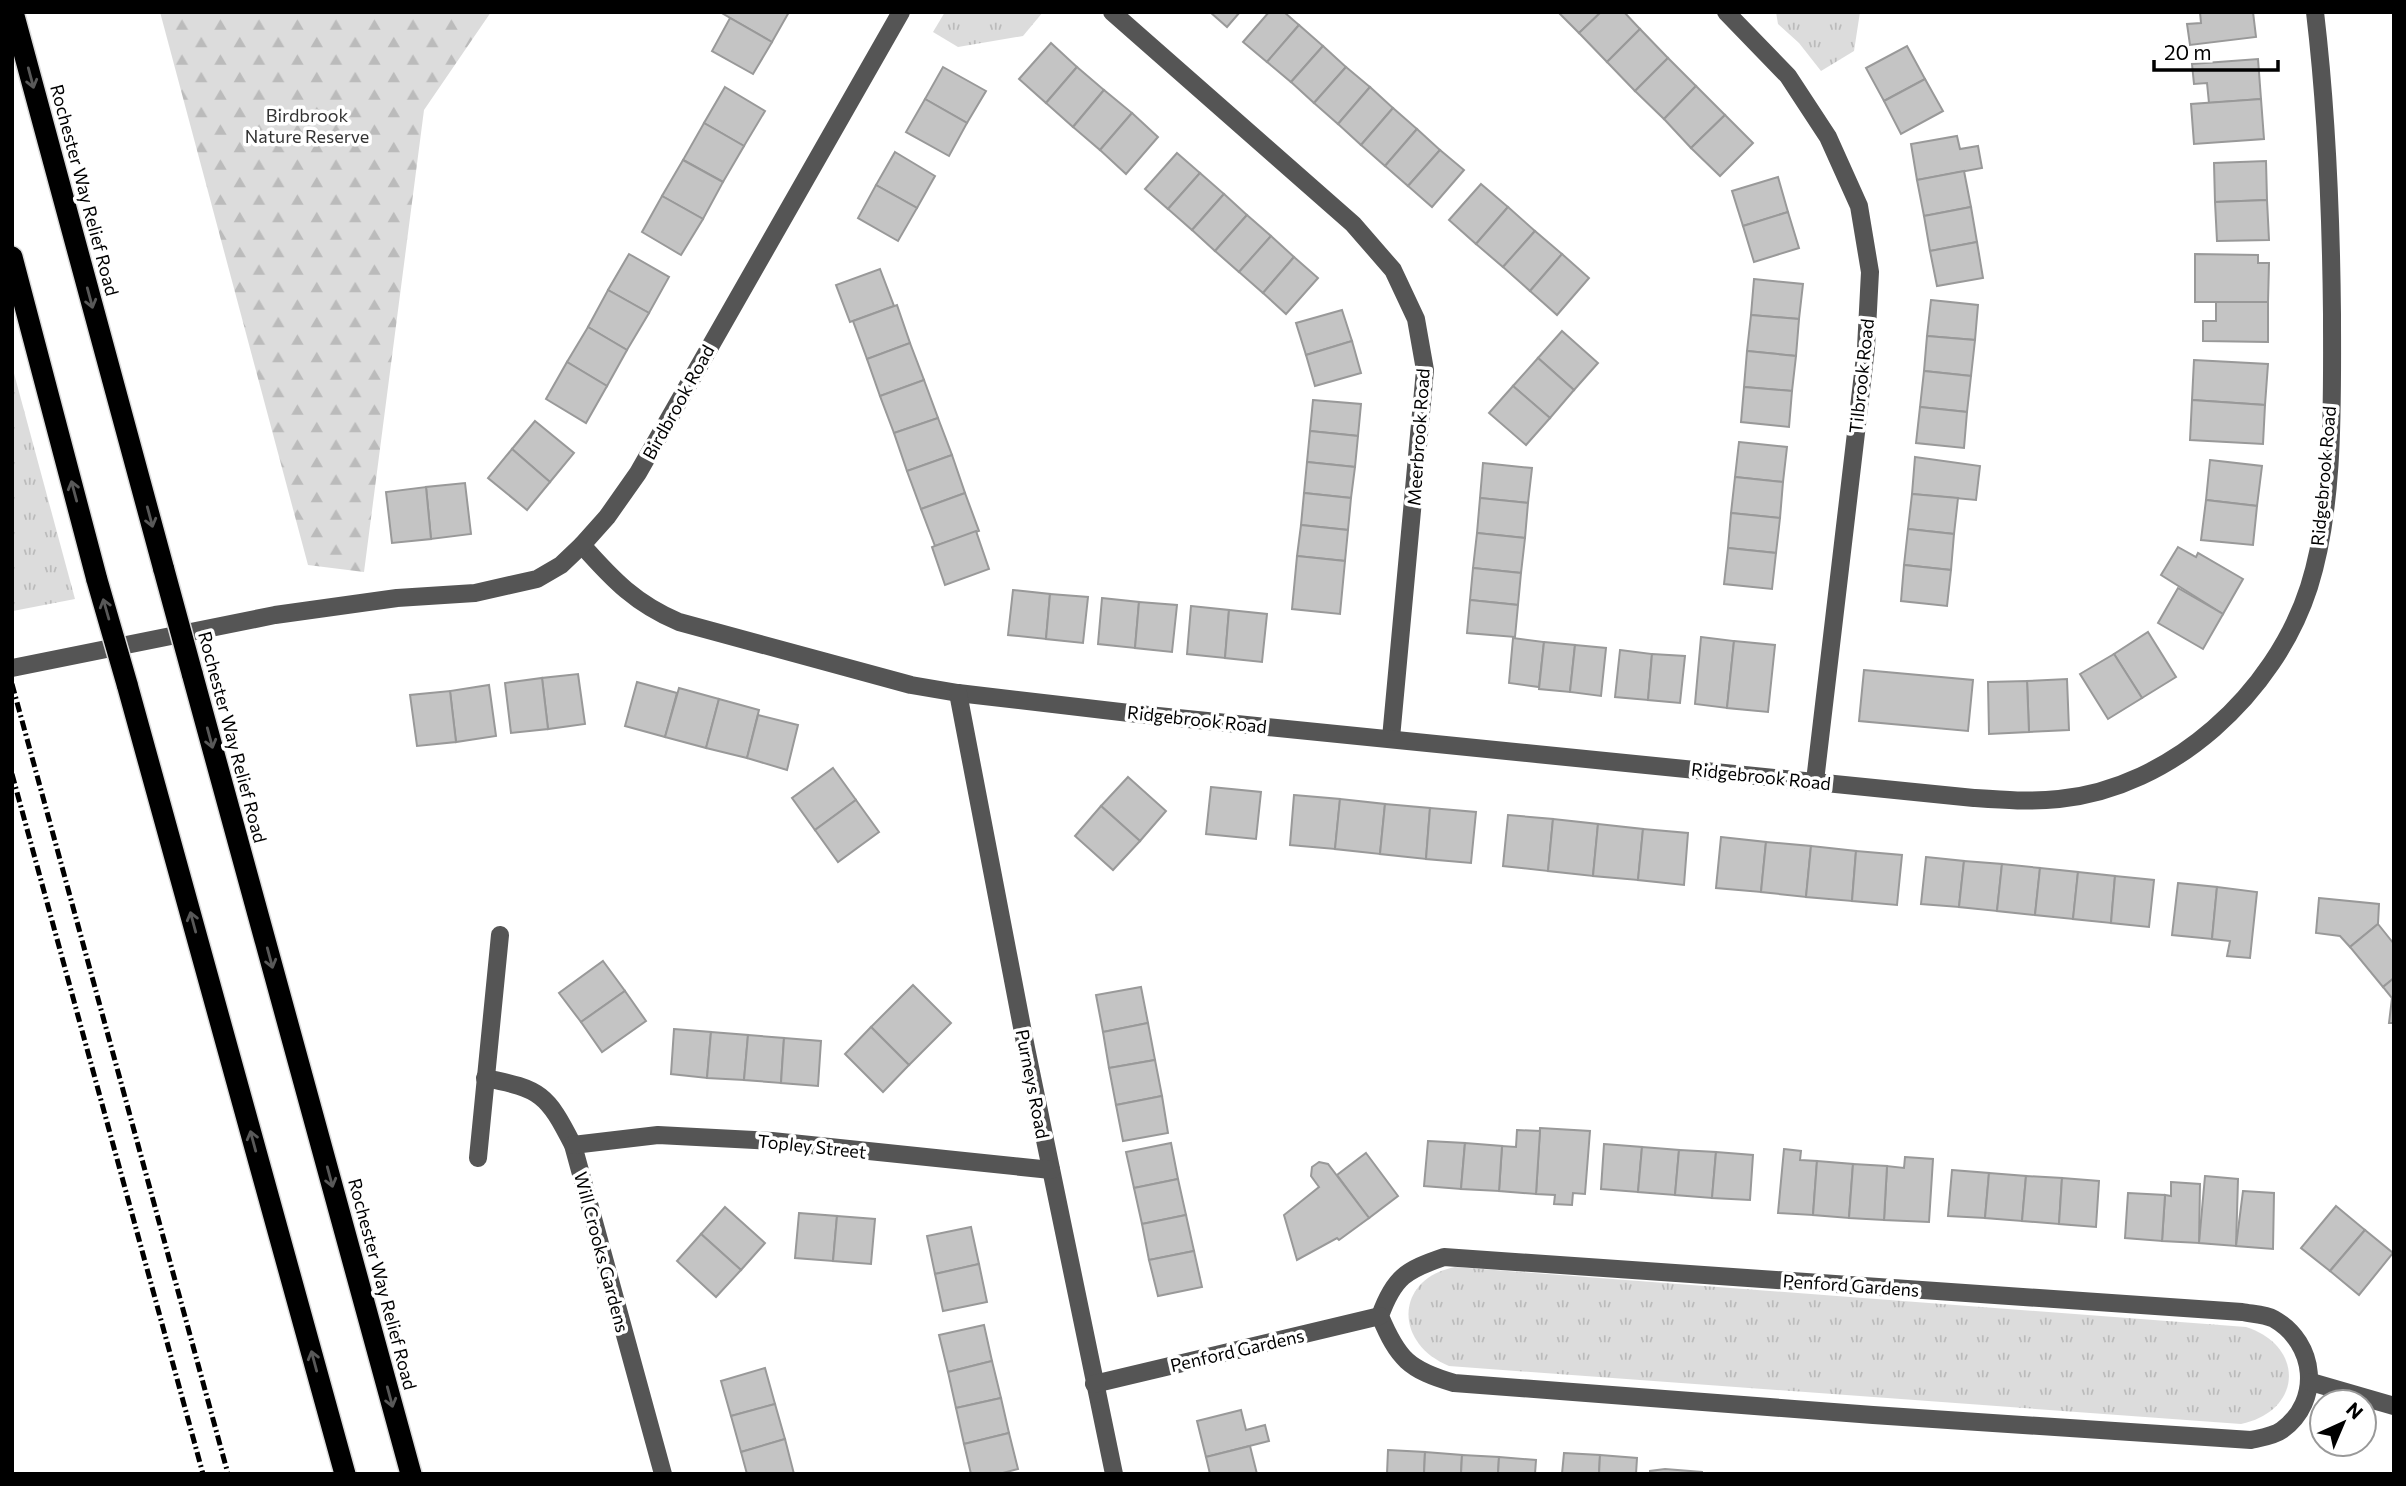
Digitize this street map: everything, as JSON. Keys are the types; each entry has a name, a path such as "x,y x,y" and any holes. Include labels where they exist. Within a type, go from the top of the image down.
{"highway":[{"name":"Rochester Way Relief Road","path":"13,12 411,1474"},
{"path":"12,257 97,580 345,1474"}],"street":[{"name":"Birdbrook Road","path":"12,668 275,615 397,598 475,593 537,579 561,565 607,517 638,473 901,12"},
{"name":"Meerbrook Road","path":"1112,12 1353,224 1394,270 1416,319 1425,370 1391,738"},
{"name":"Tilbrook Road","path":"1726,12 1788,76 1828,137 1859,206 1870,272 1866,348 1815,781"},
{"name":"Ridgebrook Road","path":"582,545 622,589 649,609 679,622 911,685 958,693 2015,800 2061,799 2103,789 2167,761 2202,737 2245,698 2273,664 2293,628 2309,587 2320,536 2328,465 2332,368 2331,205 2325,97 2315,12"},
{"name":"Purneys Road","path":"958,693 1051,1170 1114,1474"},
{"path":"478,1158 499,935"},
{"name":"Will Crooks Gardens","path":"485,1078 522,1086 552,1105 573,1145 663,1474"},
{"name":"Topley Street","path":"573,1145 658,1135 772,1141 1051,1170"},
{"name":"Penford Gardens","path":"1094,1384 1380,1316 1389,1290 1410,1269 1444,1257 2242,1312 2272,1318 2301,1342 2311,1382"},
{"path":"1380,1316 1393,1347 1420,1373 1454,1383 2251,1440 2281,1431 2303,1407 2311,1382 2394,1406"}],"green space":[{"name":"Birdbrook Nature Reserve","path":"160,12 491,12 424,110 364,572 308,565"},
{"path":"945,12 1043,12 1023,36 958,47 933,32"},
{"path":"1776,12 1860,12 1854,51 1821,71 1799,43 1778,24"},
{"path":"12,366 75,599 13,611 12,607"},
{"path":"1455,1267 2246,1327 2265,1336 2279,1348 2287,1363 2289,1378 2285,1393 2276,1406 2261,1417 2241,1424 1449,1366 1431,1356 1418,1343 1408,1313 1412,1298 1421,1284 1435,1274"}],"building":[{"path":"720,12 789,12 772,42"},
{"path":"1210,12 1240,12 1227,27"},
{"path":"1269,12 1284,12 1299,25 1267,62 1243,42"},
{"path":"1558,12 1601,12 1579,33"},
{"path":"1601,12 1624,12 1640,29 1607,62 1579,33"},
{"path":"2200,12 2253,12 2256,37 2190,45 2187,24 2201,23"},
{"path":"730,18 772,42 753,74 712,51"},
{"path":"1299,25 1323,46 1291,82 1267,62"},
{"path":"1640,29 1668,58 1635,91 1607,62"},
{"path":"1051,43 1077,67 1046,103 1019,79"},
{"path":"1323,46 1346,67 1314,103 1291,82"},
{"path":"1907,46 1925,79 1884,101 1866,68"},
{"path":"1668,58 1696,86 1664,119 1635,91"},
{"path":"2258,59 2261,99 2209,103 2207,83 2194,84 2192,64"},
{"path":"943,67 986,91 967,123 925,99"},
{"path":"1077,67 1104,90 1073,127 1046,103"},
{"path":"1346,67 1370,87 1338,124 1314,103"},
{"path":"1925,79 1943,111 1901,134 1884,101"},
{"path":"1696,86 1725,115 1691,148 1664,119"},
{"path":"725,87 765,111 744,146 704,123"},
{"path":"1370,87 1393,108 1361,145 1338,124"},
{"path":"1104,90 1132,113 1100,150 1073,127"},
{"path":"925,99 967,123 949,156 906,132"},
{"path":"2261,99 2264,139 2194,144 2191,104"},
{"path":"1393,108 1417,129 1385,166 1361,145"},
{"path":"1132,113 1158,137 1126,174 1100,150"},
{"path":"1725,115 1753,143 1720,176 1691,148"},
{"path":"704,123 744,146 723,182 683,160"},
{"path":"1417,129 1440,150 1408,186 1385,166"},
{"path":"1957,136 1960,149 1978,146 1982,168 1917,180 1911,144"},
{"path":"1440,150 1464,170 1432,207 1408,186"},
{"path":"895,152 935,176 917,208 876,185"},
{"path":"1177,153 1200,173 1168,209 1145,189"},
{"path":"683,160 723,182 703,219 662,196"},
{"path":"2266,161 2267,200 2215,202 2214,163"},
{"path":"1964,171 1971,207 1924,216 1917,180"},
{"path":"1200,173 1224,194 1192,230 1168,209"},
{"path":"1778,177 1788,212 1743,226 1732,191"},
{"path":"1481,184 1508,207 1476,244 1449,220"},
{"path":"876,185 917,208 898,241 858,218"},
{"path":"1224,194 1247,215 1215,251 1192,230"},
{"path":"662,196 703,219 681,255 642,232"},
{"path":"2267,200 2269,240 2217,241 2215,202"},
{"path":"1508,207 1535,231 1503,267 1476,244"},
{"path":"1971,207 1977,242 1930,251 1924,216"},
{"path":"1788,212 1799,248 1754,262 1743,226"},
{"path":"1247,215 1271,236 1239,272 1215,251"},
{"path":"1535,231 1562,254 1530,291 1503,267"},
{"path":"1271,236 1294,257 1263,293 1239,272"},
{"path":"1977,242 1983,278 1937,286 1930,251"},
{"path":"629,254 669,277 649,313 608,290"},
{"path":"1562,254 1589,278 1557,315 1530,291"},
{"path":"2195,254 2258,255 2258,263 2269,263 2268,302 2195,302"},
{"path":"1294,257 1318,278 1286,314 1263,293"},
{"path":"880,269 894,306 850,322 836,285"},
{"path":"1754,279 1803,284 1799,319 1751,315"},
{"path":"608,290 649,313 627,350 588,327"},
{"path":"1931,300 1978,305 1975,340 1927,336"},
{"path":"2216,302 2268,302 2268,342 2203,341 2203,321 2216,321"},
{"path":"897,305 910,343 867,359 853,321"},
{"path":"1342,310 1352,341 1306,355 1296,323"},
{"path":"1751,315 1799,319 1796,356 1747,351"},
{"path":"588,327 627,350 607,386 567,362"},
{"path":"1562,331 1598,363 1574,390 1538,358"},
{"path":"1927,336 1975,340 1971,376 1924,371"},
{"path":"1352,341 1361,373 1315,386 1306,355"},
{"path":"910,343 924,380 880,396 867,359"},
{"path":"1747,351 1796,356 1792,391 1744,387"},
{"path":"1538,358 1574,390 1550,418 1513,386"},
{"path":"2194,360 2268,364 2265,405 2192,400"},
{"path":"567,362 607,386 586,423 546,399"},
{"path":"1924,371 1971,376 1967,412 1920,407"},
{"path":"924,380 938,418 894,433 880,396"},
{"path":"1513,386 1550,418 1526,445 1489,413"},
{"path":"1744,387 1792,391 1789,427 1741,422"},
{"path":"1313,400 1361,404 1358,436 1310,431"},
{"path":"2192,400 2265,405 2263,444 2190,440"},
{"path":"1920,407 1967,412 1964,448 1916,443"},
{"path":"938,418 952,455 907,471 894,433"},
{"path":"535,421 574,453 550,482 512,449"},
{"path":"1310,431 1358,436 1355,467 1307,462"},
{"path":"1739,442 1787,447 1783,482 1735,477"},
{"path":"512,449 550,482 527,510 488,478"},
{"path":"952,455 965,493 921,509 907,471"},
{"path":"1915,457 1980,466 1976,500 1912,494"},
{"path":"2210,460 2262,466 2257,506 2206,500"},
{"path":"1307,462 1355,467 1351,498 1304,493"},
{"path":"1483,463 1532,468 1528,503 1480,498"},
{"path":"1735,477 1783,482 1780,518 1731,513"},
{"path":"465,483 471,534 431,539 426,487"},
{"path":"426,487 431,539 392,543 386,492"},
{"path":"965,493 979,531 935,546 921,509"},
{"path":"1304,493 1351,498 1348,530 1301,525"},
{"path":"1912,494 1958,498 1954,534 1908,529"},
{"path":"1480,498 1528,503 1525,538 1477,533"},
{"path":"2206,500 2257,506 2253,545 2201,540"},
{"path":"1731,513 1780,518 1776,553 1728,548"},
{"path":"1301,525 1348,530 1345,561 1297,556"},
{"path":"1908,529 1954,534 1951,570 1904,565"},
{"path":"976,531 989,569 945,585 932,547"},
{"path":"1477,533 1525,538 1521,573 1473,568"},
{"path":"2178,547 2196,557 2198,553 2243,579 2223,614 2161,575"},
{"path":"1728,548 1776,553 1772,589 1724,584"},
{"path":"1297,556 1345,561 1340,614 1292,609"},
{"path":"1904,565 1951,570 1947,606 1901,601"},
{"path":"1473,568 1521,573 1518,605 1470,600"},
{"path":"2178,588 2223,614 2203,649 2158,623"},
{"path":"1013,590 1050,594 1046,639 1008,635"},
{"path":"1050,594 1088,597 1083,643 1046,639"},
{"path":"1102,598 1139,602 1135,648 1098,644"},
{"path":"1470,600 1518,605 1515,637 1467,633"},
{"path":"1139,602 1177,605 1172,652 1135,648"},
{"path":"1191,606 1229,610 1225,658 1187,654"},
{"path":"1229,610 1267,614 1262,662 1225,658"},
{"path":"2148,632 2176,677 2142,698 2114,654"},
{"path":"1701,637 1734,641 1727,708 1695,704"},
{"path":"1513,638 1544,642 1539,687 1509,683"},
{"path":"1734,641 1775,645 1768,712 1727,708"},
{"path":"1544,642 1575,645 1570,692 1539,689"},
{"path":"1575,645 1606,648 1601,696 1570,692"},
{"path":"1620,650 1652,654 1648,700 1615,697"},
{"path":"1652,654 1685,656 1680,703 1648,700"},
{"path":"2114,654 2142,698 2108,719 2080,674"},
{"path":"1864,670 1973,680 1968,731 1859,721"},
{"path":"578,674 585,724 548,729 542,678"},
{"path":"542,678 548,729 511,733 505,683"},
{"path":"2067,679 2069,730 2029,732 2027,681"},
{"path":"2027,681 2029,732 1989,734 1988,682"},
{"path":"637,682 677,693 665,737 625,726"},
{"path":"489,685 496,736 456,742 450,691"},
{"path":"679,688 719,699 706,748 665,737"},
{"path":"450,691 456,742 417,746 410,695"},
{"path":"719,699 759,710 747,758 706,748"},
{"path":"758,715 798,725 787,770 747,758"},
{"path":"833,768 856,800 815,830 792,798"},
{"path":"1128,777 1166,811 1140,841 1101,806"},
{"path":"1211,787 1261,792 1256,839 1206,834"},
{"path":"1294,795 1340,799 1335,849 1290,845"},
{"path":"1340,799 1385,804 1380,854 1335,849"},
{"path":"856,800 879,832 838,862 815,830"},
{"path":"1385,804 1430,808 1426,859 1380,854"},
{"path":"1101,806 1140,841 1113,870 1075,836"},
{"path":"1430,808 1476,812 1471,863 1426,859"},
{"path":"1508,815 1553,819 1548,871 1503,866"},
{"path":"1553,819 1598,824 1593,876 1548,871"},
{"path":"1598,824 1643,829 1638,880 1593,876"},
{"path":"1643,829 1688,833 1684,885 1638,880"},
{"path":"1721,837 1766,842 1761,892 1716,888"},
{"path":"1766,842 1811,846 1806,897 1761,892"},
{"path":"1811,846 1856,851 1852,901 1806,897"},
{"path":"1856,851 1902,855 1897,905 1852,901"},
{"path":"1926,857 1964,861 1959,907 1921,904"},
{"path":"1964,861 2002,864 1997,911 1959,907"},
{"path":"2002,864 2040,868 2035,915 1997,911"},
{"path":"2040,868 2078,872 2073,919 2035,915"},
{"path":"2078,872 2115,876 2111,923 2073,919"},
{"path":"2115,876 2154,880 2149,927 2111,923"},
{"path":"2178,883 2217,887 2212,939 2172,935"},
{"path":"2217,887 2257,892 2250,958 2227,956 2230,941 2212,939"},
{"path":"2319,898 2379,904 2378,924 2350,947 2340,936 2316,933"},
{"path":"2378,924 2394,944 2394,978 2383,987 2350,947"},
{"path":"603,961 625,991 581,1022 559,993"},
{"path":"2394,978 2394,1023 2389,1023 2392,998 2383,987"},
{"path":"913,985 951,1023 909,1065 871,1027"},
{"path":"1141,987 1148,1023 1103,1032 1096,995"},
{"path":"625,991 646,1021 602,1052 581,1022"},
{"path":"1148,1023 1155,1060 1109,1068 1103,1032"},
{"path":"871,1027 909,1065 883,1092 845,1054"},
{"path":"674,1029 711,1032 707,1078 671,1074"},
{"path":"711,1032 748,1035 744,1080 707,1078"},
{"path":"748,1035 784,1038 781,1083 744,1080"},
{"path":"784,1038 821,1041 818,1086 781,1083"},
{"path":"1155,1060 1162,1096 1116,1105 1109,1068"},
{"path":"1162,1096 1168,1133 1123,1141 1116,1105"},
{"path":"1540,1128 1590,1131 1585,1194 1573,1193 1572,1205 1554,1204 1555,1195 1536,1194"},
{"path":"1517,1130 1540,1131 1536,1194 1499,1191 1502,1146 1516,1147"},
{"path":"1428,1141 1465,1143 1461,1189 1424,1186"},
{"path":"1171,1143 1178,1179 1134,1188 1126,1152"},
{"path":"1465,1143 1502,1146 1499,1191 1461,1189"},
{"path":"1604,1144 1642,1147 1638,1192 1601,1189"},
{"path":"1642,1147 1679,1150 1675,1195 1638,1192"},
{"path":"1784,1149 1801,1151 1800,1160 1817,1161 1813,1215 1778,1213"},
{"path":"1679,1150 1716,1152 1712,1198 1675,1195"},
{"path":"1716,1152 1753,1155 1750,1200 1712,1198"},
{"path":"1366,1153 1398,1196 1369,1218 1337,1175"},
{"path":"1905,1157 1933,1159 1929,1222 1884,1220 1887,1166 1904,1168"},
{"path":"1817,1161 1853,1164 1849,1218 1813,1215"},
{"path":"1319,1162 1328,1164 1369,1218 1339,1240 1337,1238 1297,1260 1284,1215 1319,1187 1311,1176 1312,1167"},
{"path":"1853,1164 1887,1166 1884,1220 1849,1218"},
{"path":"1952,1170 1989,1173 1985,1218 1948,1216"},
{"path":"1989,1173 2026,1176 2022,1221 1985,1218"},
{"path":"2026,1176 2062,1178 2059,1224 2022,1221"},
{"path":"2205,1176 2238,1179 2236,1246 2199,1243"},
{"path":"2062,1178 2099,1181 2096,1227 2059,1224"},
{"path":"1178,1179 1186,1215 1142,1224 1134,1188"},
{"path":"2171,1182 2200,1184 2199,1243 2162,1241 2165,1195 2171,1196"},
{"path":"2243,1191 2274,1193 2273,1249 2236,1246"},
{"path":"2128,1193 2165,1195 2162,1241 2125,1238"},
{"path":"2336,1206 2365,1230 2330,1271 2301,1248"},
{"path":"725,1207 765,1243 741,1270 701,1234"},
{"path":"799,1213 837,1216 833,1261 795,1258"},
{"path":"1186,1215 1194,1251 1149,1260 1142,1224"},
{"path":"837,1216 875,1219 871,1264 833,1261"},
{"path":"971,1227 979,1264 935,1274 927,1236"},
{"path":"2365,1230 2393,1253 2359,1295 2330,1271"},
{"path":"701,1234 741,1270 716,1297 677,1261"},
{"path":"1194,1251 1202,1287 1158,1296 1149,1260"},
{"path":"979,1264 987,1302 943,1311 935,1274"},
{"path":"984,1325 992,1361 948,1372 939,1335"},
{"path":"992,1361 1001,1398 956,1408 948,1372"},
{"path":"765,1368 775,1404 731,1416 721,1381"},
{"path":"1001,1398 1009,1433 964,1444 956,1408"},
{"path":"775,1404 785,1439 741,1452 731,1416"},
{"path":"1241,1410 1246,1430 1265,1425 1269,1441 1206,1457 1197,1421"},
{"path":"1009,1433 1018,1469 999,1474 971,1474 964,1444"},
{"path":"785,1439 794,1474 747,1474 741,1452"},
{"path":"1250,1446 1257,1474 1210,1474 1206,1457"},
{"path":"1388,1450 1425,1452 1424,1474 1387,1474"},
{"path":"1425,1452 1462,1455 1461,1474 1424,1474"},
{"path":"1564,1453 1600,1455 1599,1474 1562,1474"},
{"path":"1462,1455 1499,1457 1498,1474 1461,1474"},
{"path":"1600,1455 1637,1458 1636,1474 1599,1474"},
{"path":"1499,1457 1536,1460 1535,1474 1498,1474"},
{"path":"1665,1469 1702,1474 1650,1474 1650,1471"}],"railway":[{"path":"12,684 228,1474"},
{"path":"12,774 203,1474"}]}
